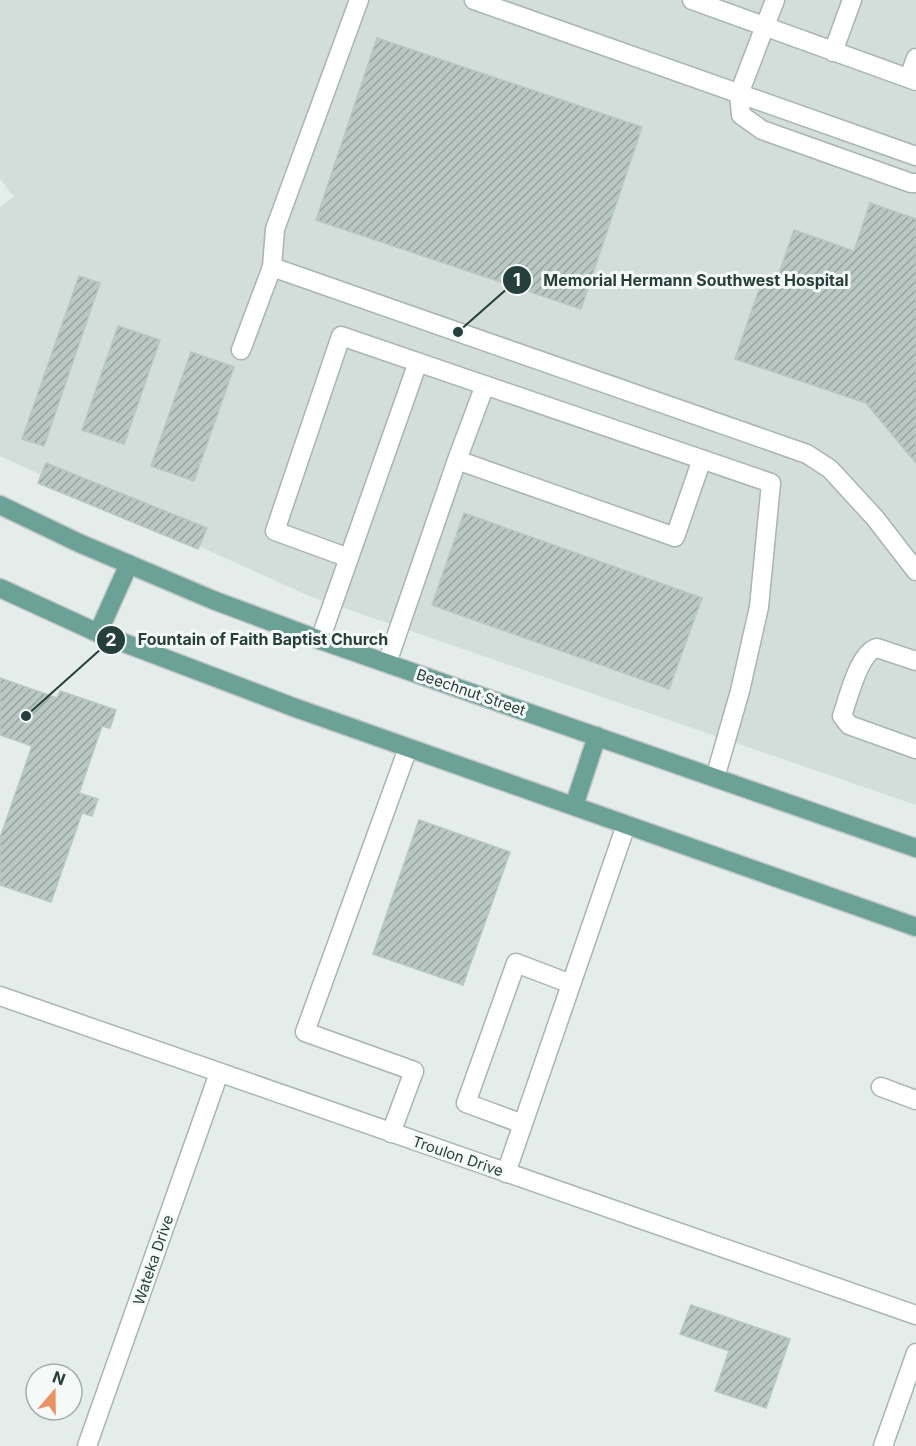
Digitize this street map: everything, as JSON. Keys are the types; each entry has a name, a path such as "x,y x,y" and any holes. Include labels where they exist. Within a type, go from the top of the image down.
{"main road":[{"name":"Beechnut Street","path":"0,505 79,543 213,600 320,640 916,848"},
{"path":"98,633 129,564"},
{"path":"0,588 98,633 282,704 916,927"},
{"path":"574,806 597,736"}],"street":[{"path":"241,350 272,267 274,229 359,0"},
{"path":"474,0 916,156"},
{"path":"692,0 912,80 916,58"},
{"path":"775,0 739,94 741,116 762,130 910,183 916,183"},
{"path":"834,51 852,0"},
{"path":"272,267 807,454 830,469 875,518 916,571"},
{"path":"349,558 275,531 341,336 771,483 759,607 740,691 715,778"},
{"path":"320,640 418,362"},
{"path":"387,663 484,385"},
{"path":"457,459 675,537 702,459"},
{"path":"915,656 877,648 871,649 863,659 842,716 849,725 916,749"},
{"path":"391,1133 414,1071 305,1032 408,748"},
{"path":"506,1173 626,825"},
{"path":"523,1124 466,1103 516,963 571,984"},
{"name":"Troulon Drive","path":"0,996 916,1315"},
{"name":"Wateka Drive","path":"87,1446 219,1073"},
{"path":"881,1087 916,1100"},
{"path":"883,1446 916,1353"}],"shaded area":[{"path":"0,0 916,0 916,805 309,596 0,456 0,207 14,197 0,179"}],"building":[{"path":"377,38 642,127 581,309 316,220"},
{"path":"870,203 916,219 916,463 866,403 735,359 761,284 774,288 794,230 854,251"},
{"path":"79,276 100,283 44,446 22,439"},
{"path":"118,326 160,340 124,444 82,430"},
{"path":"191,352 234,367 194,481 151,466"},
{"path":"46,463 207,528 198,549 38,483"},
{"path":"464,513 702,598 669,689 432,605"},
{"path":"0,678 57,698 60,691 116,710 110,728 102,726 79,793 98,799 92,816 82,813 51,902 0,885 0,838 32,746 0,735"},
{"path":"419,820 510,852 463,985 373,954"},
{"path":"691,1305 790,1339 766,1408 715,1391 729,1351 680,1334"}],"place":[{"name":"Memorial Hermann Southwest Hospital","path":"458,332"},
{"name":"Fountain of Faith Baptist Church","path":"26,716"}]}
